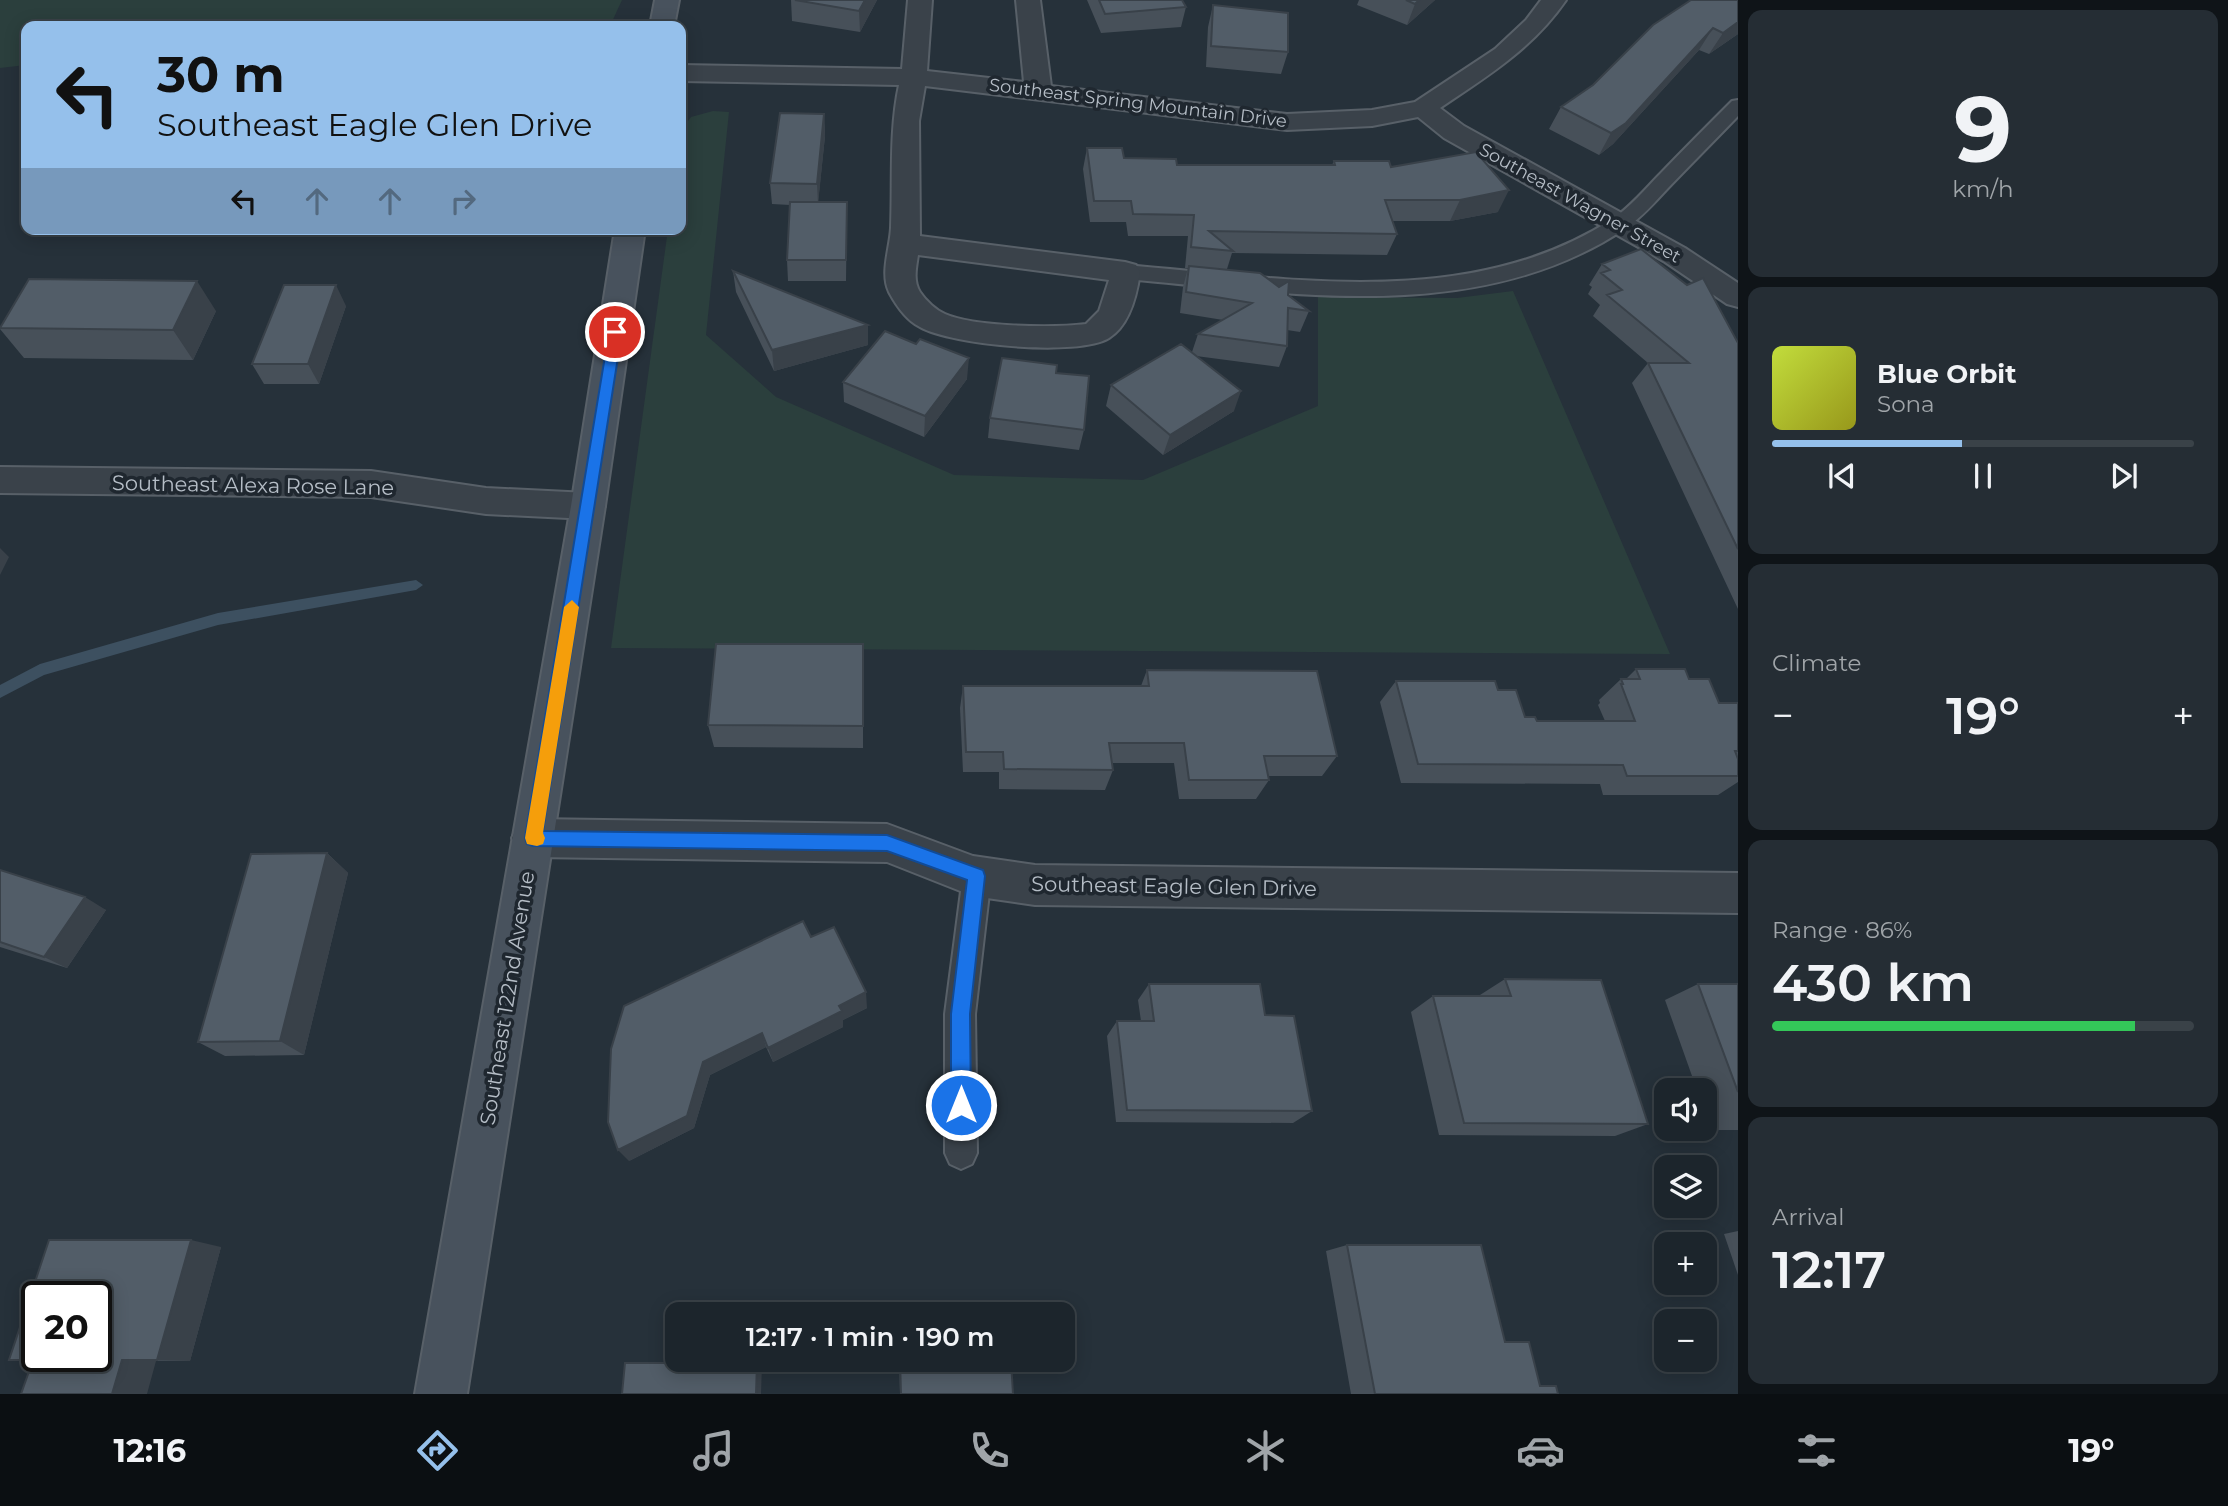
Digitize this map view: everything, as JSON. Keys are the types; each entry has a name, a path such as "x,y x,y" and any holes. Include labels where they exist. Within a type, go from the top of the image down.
{"main road":[{"path":"663,21 667,0"},
{"name":"Southeast 122nd Avenue","path":"441,1394 588,506 629,235"}],"street":[{"path":"905,244 1125,272 1124,284 1114,311 1103,326 1094,334 1074,336 1020,335 956,328 935,322 912,303 901,284 905,244 906,118 914,77 920,0"},
{"path":"1028,0 1038,90"},
{"name":"Southeast Spring Mountain Drive","path":"686,73 914,77 1287,122 1372,118 1423,108 1504,54 1535,24 1554,0"},
{"name":"Southeast Wagner Street","path":"1423,108 1454,132 1675,255 1738,298"},
{"name":"Southeast Alexa Rose Lane","path":"0,480 371,484 473,500 588,506"},
{"name":"Southeast Eagle Glen Drive","path":"533,838 887,843 977,876 1035,885 1738,893"}],"lane":[{"path":"1125,272 1325,288 1396,289 1445,284 1533,265 1588,242 1619,224 1738,105"},
{"path":"961,1153 960,1014 977,876"}],"green space":[{"path":"0,0 622,0 612,21 21,21 21,66 0,68"},
{"path":"713,111 729,112 706,335 776,397 954,475 1143,480 1318,406 1318,297 1457,298 1513,291 1670,654 611,648 667,235 686,235 686,124 691,117"}],"building":[{"path":"795,0 865,0 859,11"},
{"path":"1099,0 1182,0 1186,7 1105,14"},
{"path":"1691,0 1738,0 1738,22 1723,33 1713,28 1626,123 1611,133 1561,107 1593,85 1653,25"},
{"path":"1213,5 1288,13 1288,52 1211,46"},
{"path":"780,113 824,114 817,184 770,183"},
{"path":"1087,148 1122,148 1124,158 1176,159 1177,165 1335,165 1334,161 1389,161 1391,167 1476,152 1509,190 1460,200 1385,200 1397,234 1209,231 1233,251 1191,247 1194,215 1133,214 1131,201 1094,201"},
{"path":"790,202 847,202 846,260 787,260"},
{"path":"1641,249 1687,285 1703,278 1738,343 1738,549 1648,363 1689,363 1607,295 1622,290 1601,273 1610,270 1602,264"},
{"path":"1189,266 1260,273 1279,287 1289,281 1288,295 1309,311 1288,308 1287,346 1198,334 1252,303 1186,292"},
{"path":"733,271 868,325 772,350"},
{"path":"29,279 197,281 173,330 0,328"},
{"path":"284,285 336,285 308,364 252,364"},
{"path":"885,331 916,344 920,339 969,358 925,416 843,382"},
{"path":"1181,344 1241,391 1170,435 1111,385"},
{"path":"1002,358 1057,365 1056,373 1089,376 1084,430 990,418"},
{"path":"716,644 863,644 863,726 708,725"},
{"path":"1636,669 1685,669 1689,679 1709,679 1719,703 1738,703 1738,751 1735,751 1738,776 1627,776 1623,765 1418,764 1396,681 1495,681 1498,690 1516,690 1525,717 1535,717 1537,721 1635,721 1621,679 1640,679"},
{"path":"1147,670 1317,671 1337,756 1264,756 1269,780 1189,780 1184,743 1109,743 1113,770 1004,769 1003,752 966,752 963,686 1149,686"},
{"path":"327,853 280,1041 198,1042 251,854"},
{"path":"0,870 85,897 44,957 0,942"},
{"path":"803,921 811,937 834,927 866,992 839,1006 842,1011 768,1048 762,1033 703,1062 687,1116 618,1150 608,1122 611,1049 624,1006"},
{"path":"1505,979 1601,980 1648,1124 1464,1123 1433,996 1511,996"},
{"path":"1149,984 1260,984 1265,1015 1294,1016 1312,1111 1127,1110 1117,1021 1154,1021"},
{"path":"1698,984 1738,984 1738,1092"},
{"path":"49,1240 191,1240 157,1360 122,1360 112,1394 21,1394 29,1372 112,1372 112,1281 35,1281"},
{"path":"1347,1245 1481,1245 1505,1342 1529,1342 1540,1386 1556,1386 1558,1394 1375,1394"},
{"path":"21,1324 21,1360 9,1360"},
{"path":"625,1363 665,1363 665,1372 757,1372 756,1394 622,1394"},
{"path":"900,1372 1012,1372 1013,1394 901,1394"}],"waterway":[{"path":"0,692 40,670 218,619 416,585"}],"slow traffic":[{"path":"537,838 533,838 572,607"}],"route":[{"path":"615,332 533,838 887,843 977,876 960,1014 961,1105"}]}
